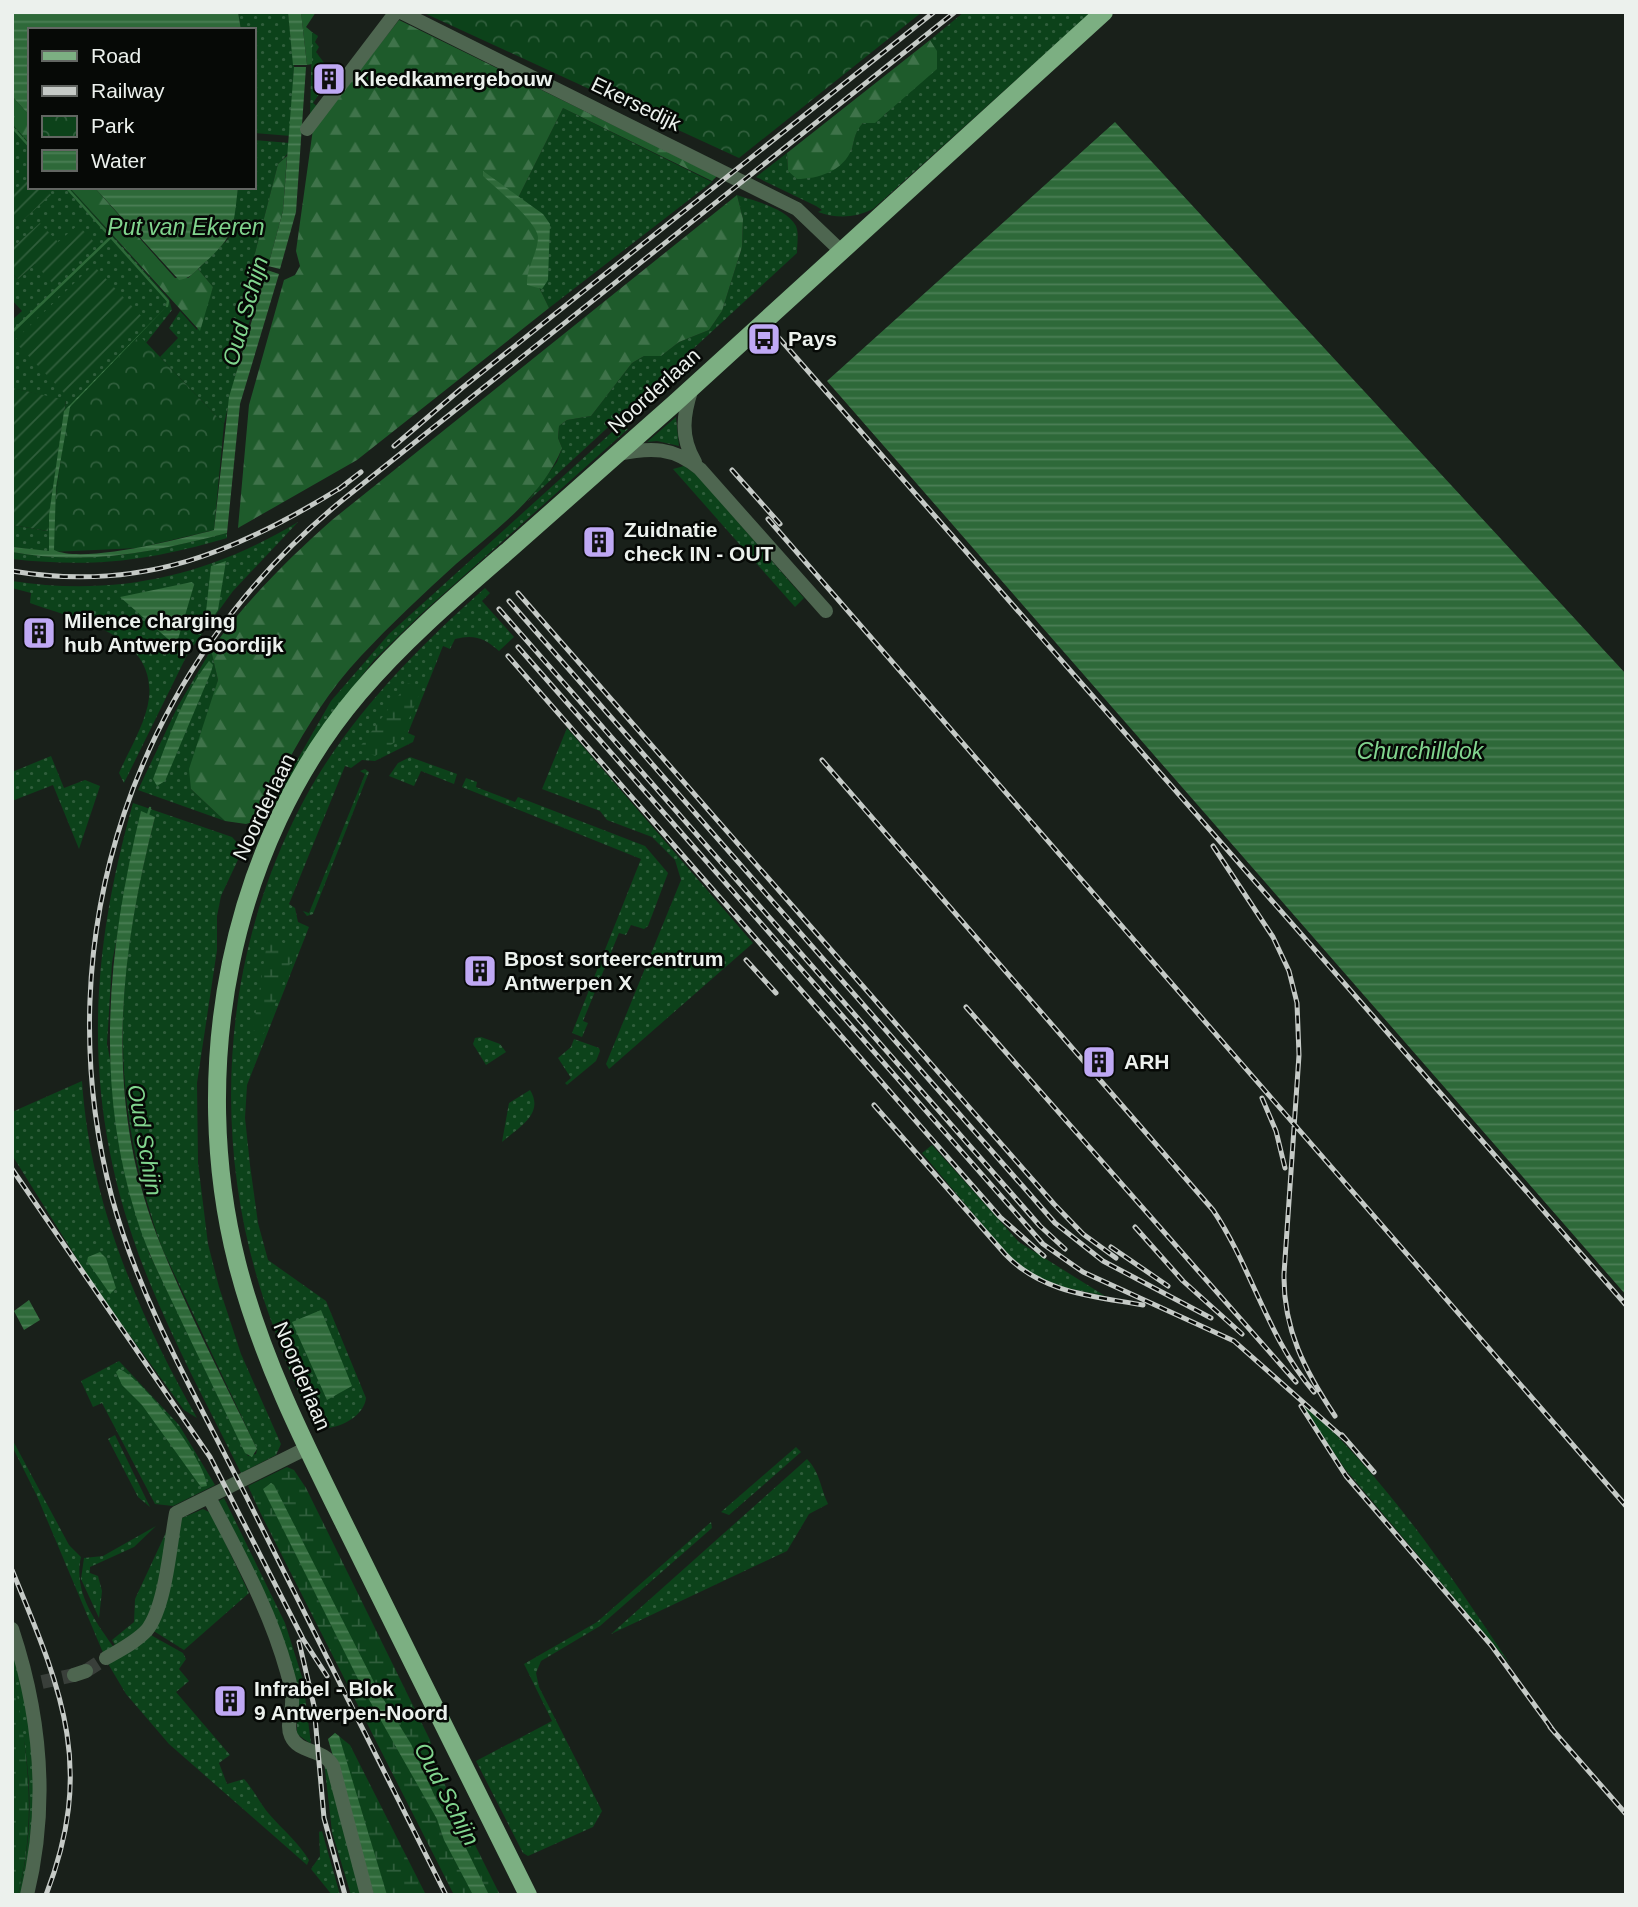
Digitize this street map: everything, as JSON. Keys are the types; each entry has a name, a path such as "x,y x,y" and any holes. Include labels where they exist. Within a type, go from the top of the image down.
{"main road":[{"name":"Noorderlaan","path":"528,1895 307,1448 269,1366 253,1315 229,1226 221,1162 218,1103 225,996 251,888 266,845 297,784 354,700 419,629 693,387 1104,12"}],"street":[{"path":"307,129 399,12"},
{"name":"Ekersedijk","path":"399,12 797,209 841,251"},
{"path":"693,387 683,424 690,453 700,469 826,611"},
{"path":"618,454 640,449 672,451 700,469"},
{"path":"106,1658 132,1643 150,1623 158,1608 176,1513 210,1499 307,1448"},
{"path":"210,1499 250,1576 275,1636 293,1701 290,1734 298,1745 325,1755 333,1766 367,1895"},
{"path":"12,1629 36,1684 41,1797 39,1838 27,1895"}],"green space":[{"path":"238,12 288,12 294,67 291,136 256,133 256,28 241,28"},
{"path":"301,12 316,12 306,27 312,32 312,64 307,65"},
{"path":"422,12 922,12 739,158"},
{"path":"964,12 1091,12 873,209 846,216 825,214 818,212 822,210 816,206 756,177 787,153 788,171 851,151 857,129 863,123 886,114 937,52 930,40"},
{"path":"399,20 717,176 712,181 563,108 517,200 544,235 535,279 549,308 357,460 238,528 249,405 284,280 295,275 300,266 296,251 313,129"},
{"path":"312,32 318,36 315,42 319,47 316,52 325,64 314,79 324,87 313,103 318,107 310,117"},
{"path":"930,40 937,51 937,69 875,123 863,123 843,163 829,172 813,177 797,179 788,171 787,153"},
{"path":"12,96 28,114 28,142 12,124"},
{"path":"563,108 712,182 549,308 535,279 517,200"},
{"path":"12,124 28,142 28,179 13,193"},
{"path":"256,140 290,143 287,155 278,164 252,265 267,270 247,329 224,424 160,357 178,338 169,328 180,311 197,330 213,287 198,269 230,237 238,189 256,189"},
{"path":"287,156 283,211 268,266 253,261 278,164"},
{"path":"28,179 28,189 46,189 51,195 12,230 12,192"},
{"path":"46,189 71,189 169,299 172,310 146,343 140,337 67,414 53,517 52,552 12,547 12,525 47,531 66,401 12,388 12,320 22,311 12,300 12,273 18,279 58,243 40,224 12,248 12,230 50,195"},
{"path":"71,189 96,189 175,278 188,278 198,269 213,287 200,331"},
{"path":"737,195 769,206 792,220 797,229 797,253 528,501 557,462 562,448 558,438 559,426 567,420 591,416 632,363 644,356 661,356 679,342 709,330 722,311 742,247 743,219"},
{"path":"737,195 743,219 742,247 722,311 709,330 679,342 661,356 644,356 632,363 591,416 567,420 559,426 558,438 562,448 543,482 502,525 407,609 345,675 303,735 256,821 246,824 225,821 191,789 189,769 218,680 211,650 238,615 283,566 332,520"},
{"path":"40,223 58,242 78,225 96,244 53,284 35,264 18,279 12,273 12,248"},
{"path":"93,265 145,320 67,396 14,341"},
{"path":"140,336 224,424 214,530 138,548 52,552 53,517 70,406"},
{"path":"12,388 66,400 48,531 12,525"},
{"path":"676,417 679,446 657,441 647,442"},
{"path":"622,423 628,429 421,614 374,660 324,725 275,806 264,818 331,701 389,634"},
{"path":"684,466 697,475 804,598 795,607 673,469"},
{"path":"298,522 233,591 188,653 124,783 119,773 141,727 149,698 148,676 140,658 109,632 30,603 31,593 12,588 12,581 88,586 160,578 230,556"},
{"path":"227,533 227,538 146,557 69,563 12,559 12,552 68,558 121,555"},
{"path":"485,588 490,593 482,601 514,637 499,651 484,640 474,637 455,639 450,649 443,646 408,733 415,736 413,742 375,761 362,760 351,768 345,766 289,904 295,908 298,922 309,927 247,1085 245,1118 250,1165 258,1223 268,1260 326,1301 366,1398 361,1410 352,1419 327,1428 318,1423 310,1412 287,1365 252,1258 238,1192 232,1125 232,1058 239,991 254,926 275,862 304,800 322,770 362,713 385,686 434,635"},
{"path":"211,650 218,680 191,789 225,821 138,790 178,706"},
{"path":"408,683 422,688 401,738 375,756 359,748"},
{"path":"567,728 753,943 609,1069 606,1064 681,880 675,860 652,837 607,820 600,811 542,789"},
{"path":"51,756 64,788 85,780 100,786 79,849 53,785 12,801 12,772"},
{"path":"410,757 457,774 454,784 421,771 414,786 389,776 398,763"},
{"path":"365,769 369,772 313,914 307,916 303,911 309,913 365,774 360,771"},
{"path":"466,778 477,782 476,787 515,802 518,797 645,846 668,873 648,926 644,929 631,925 626,935 619,933 583,1021 588,1023 582,1037 572,1033 641,859 462,787"},
{"path":"133,803 232,837 243,849 221,896 217,916 217,950 197,1083 198,1163 208,1244 241,1354 281,1444 276,1455 241,1473 157,1301 126,1216 111,1157 102,1098 98,1041 106,924 117,864","holes":["141,812 155,817 131,928 125,981 125,1085 132,1137 144,1191 162,1248 257,1449 256,1454 248,1456 149,1253 107,1044 112,963"]},
{"path":"268,937 296,948 263,1035 253,1030"},
{"path":"481,1037 500,1044 506,1052 486,1065 473,1044 475,1038"},
{"path":"574,1039 599,1048 600,1051 596,1061 567,1085 565,1083 571,1078 558,1058 571,1047"},
{"path":"82,1081 95,1170 120,1256 155,1338 197,1418 184,1410 96,1289 12,1155 12,1112"},
{"path":"530,1090 534,1099 532,1113 522,1126 502,1142 509,1103"},
{"path":"932,1145 1019,1242 1105,1296 1053,1285 1024,1269 1009,1256 922,1153"},
{"path":"119,1361 179,1425 215,1485 173,1506 155,1504 102,1403 93,1407 81,1381"},
{"path":"1296,1396 1329,1427 1386,1491 1437,1557 1510,1664 1345,1469"},
{"path":"115,1435 150,1507 138,1497 108,1439"},
{"path":"12,1439 69,1545 81,1557 79,1570 83,1594 93,1617 115,1649 104,1655 37,1496 12,1446"},
{"path":"796,1447 801,1452 729,1515 721,1512"},
{"path":"807,1459 817,1474 828,1504 809,1514 787,1551 611,1634"},
{"path":"287,1467 294,1470 306,1488 430,1740 436,1767 500,1895 454,1895 261,1514 248,1486"},
{"path":"224,1498 285,1623 303,1680 311,1744 297,1734 297,1707 217,1502"},
{"path":"203,1509 211,1513 249,1593 184,1650 152,1630 182,1518"},
{"path":"711,1522 712,1528 600,1626 541,1661 536,1673 539,1687 602,1811 593,1827 528,1856 523,1853 476,1761 552,1721 524,1664 597,1622"},
{"path":"156,1526 134,1547 90,1567 90,1573 98,1576 102,1591 99,1618 81,1579 84,1558 103,1556"},
{"path":"169,1526 154,1604 144,1626 116,1647 112,1640 134,1622 135,1599"},
{"path":"149,1634 183,1653 186,1659 179,1669 189,1681 176,1692 230,1755 219,1763 227,1784 244,1779 269,1814 305,1854 309,1860 307,1865 169,1744 126,1694 107,1662"},
{"path":"12,1642 25,1684 37,1775 24,1895 18,1895 28,1842 29,1787 14,1678"},
{"path":"12,1668 26,1754 29,1809 28,1837 18,1895 12,1895"},
{"path":"335,1733 350,1745 426,1895 374,1895 328,1739"},
{"path":"324,1761 328,1763 364,1895 351,1895 332,1832"},
{"path":"322,1831 340,1895 332,1895 311,1869 320,1856 319,1832"}],"water":[{"path":"12,12 238,12 241,28 28,28 28,114 12,96"},
{"path":"288,12 301,12 307,65 293,65"},
{"path":"294,67 306,67 296,212 280,269 268,266 283,211"},
{"name":"Churchilldok","path":"1115,122 1626,674 1626,1295 827,381"},
{"path":"483,171 543,214 550,224 548,280 542,289 527,285 538,237 536,231 515,205 483,176"},
{"name":"Put van Ekeren","path":"96,189 238,189 233,223 227,239 194,273 179,280"},
{"path":"267,270 279,274 240,404 227,533 121,555 67,558 12,552 12,547 49,551 49,515 64,411 167,306 70,407 56,487 54,550 68,554 108,552 214,530 229,397"},
{"path":"226,561 218,610 204,630 211,566"},
{"path":"192,582 194,585 176,646 120,597"},
{"path":"209,661 213,665 211,672 165,781 157,786 153,779 177,718 191,688"},
{"path":"141,811 155,817 132,925 125,979 122,1033 124,1087 131,1141 143,1194 162,1248 257,1449 252,1457 245,1453 155,1266 140,1229 123,1166 114,1115 110,1014 114,963 120,912"},
{"path":"100,1252 106,1258 116,1288 110,1294 87,1261 88,1257"},
{"path":"29,1300 40,1320 24,1330 14,1311"},
{"path":"321,1310 352,1386 327,1400 292,1322"},
{"path":"119,1369 142,1387 172,1422 196,1459 207,1486 201,1487 142,1405 122,1385 116,1372"},
{"path":"271,1483 379,1692 411,1744 436,1799 462,1840 489,1895 473,1895 444,1840 437,1819 363,1689 263,1489"},
{"path":"335,1733 339,1736 387,1895 374,1895 328,1739"}],"waterway":[{"path":"12,127 28,145"},
{"path":"68,189 168,301 167,306"},
{"path":"12,332 111,237"},
{"name":"Oud Schijn","path":"148,815 150,808"}],"tunnel":[{"path":"86,1671 106,1658"},
{"path":"42,1682 74,1675"}],"railway":[{"path":"394,446 462,388 934,12"},
{"path":"446,1895 170,1347 138,1274 112,1198 94,1100 90,1002 100,906 124,813 161,725 211,642 272,566 345,498 955,12"},
{"path":"779,338 1626,1305"},
{"path":"732,470 780,524"},
{"path":"339,489 361,472"},
{"path":"12,571 59,576 103,576 146,571 187,561 266,530 345,485"},
{"path":"768,519 1626,1506"},
{"path":"518,593 1054,1204 1083,1234 1116,1258"},
{"path":"509,601 1055,1223 1103,1261 1211,1318"},
{"path":"499,609 1040,1226 1065,1249"},
{"path":"518,647 1043,1244 1083,1272 1234,1341 1347,1441"},
{"path":"508,656 1000,1217 1044,1256"},
{"path":"822,760 1213,1210 1239,1255 1284,1349 1314,1392"},
{"path":"1213,846 1273,937 1289,971 1297,1003 1299,1055 1284,1274 1285,1294 1287,1313 1298,1349 1314,1383 1335,1416"},
{"path":"746,960 776,993"},
{"path":"966,1007 1296,1382"},
{"path":"1262,1098 1276,1131 1285,1168"},
{"path":"874,1105 1019,1267 1051,1285 1069,1291 1143,1305"},
{"path":"12,1169 210,1457 303,1639 327,1676"},
{"path":"1135,1227 1183,1281 1242,1334"},
{"path":"1111,1247 1168,1286"},
{"path":"1301,1406 1346,1476 1491,1645 1555,1733"},
{"path":"1342,1435 1374,1472"},
{"path":"12,1570 57,1691 66,1729 70,1767 69,1807 61,1849 46,1895"},
{"path":"299,1642 314,1706 324,1818 345,1895"},
{"path":"1550,1727 1626,1814"}],"place":[{"name":"Kleedkamergebouw","path":"329,79"},
{"name":"Pays","path":"764,339"},
{"name":"Zuidnatie check IN - OUT","path":"599,542"},
{"name":"Milence charging hub Antwerp Goordijk","path":"39,633"},
{"name":"Bpost sorteercentrum Antwerpen X","path":"480,971"},
{"name":"ARH","path":"1099,1062"},
{"name":"Infrabel - Blok 9 Antwerpen-Noord","path":"230,1701"}]}
